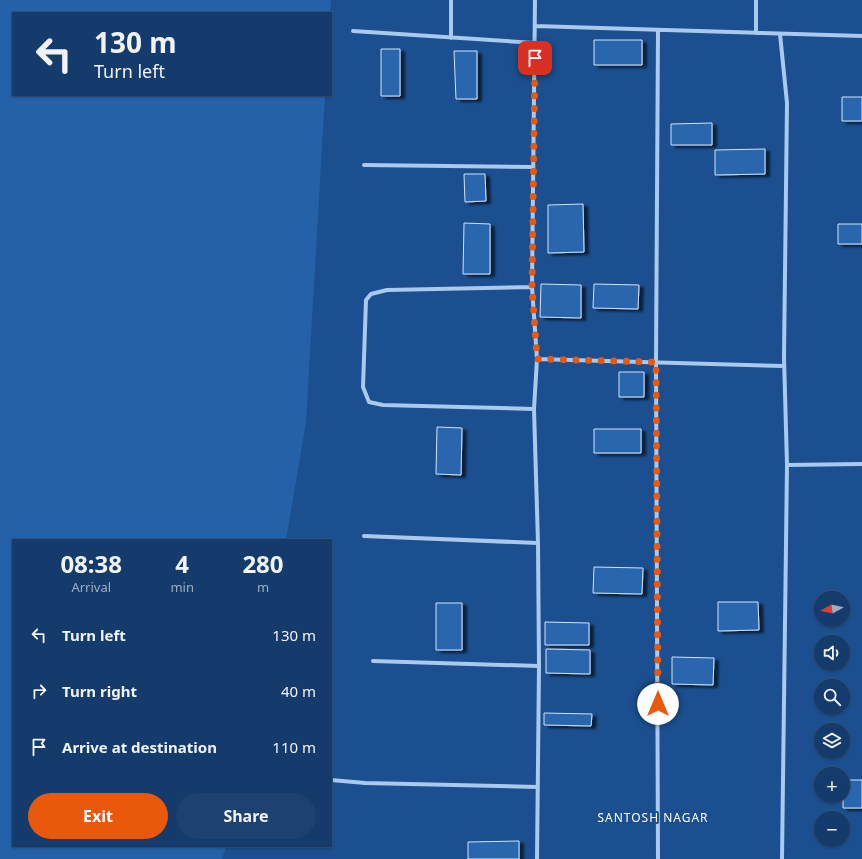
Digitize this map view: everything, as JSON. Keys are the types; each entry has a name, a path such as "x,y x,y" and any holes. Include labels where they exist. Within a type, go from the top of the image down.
{"street":[{"path":"451,38 452,0"},
{"path":"535,0 532,287 537,359 534,409 538,543 539,666 537,859"},
{"path":"756,0 756,33"},
{"path":"535,26 862,36"},
{"path":"658,30 656,362 658,859"},
{"path":"353,31 535,43"},
{"path":"780,34 787,103 784,366 787,465 782,859"},
{"path":"364,166 534,167"},
{"path":"532,287 387,290 371,294 366,300 364,316 363,387 369,402 383,406 534,409"},
{"path":"537,359 784,366"},
{"path":"787,465 862,464"},
{"path":"364,536 538,543"},
{"path":"373,662 539,666"},
{"path":"332,780 365,783 537,787"}],"shaded area":[{"path":"0,0 331,0 330,12 12,12 12,96 325,96 306,423 286,539 12,539 12,847 226,847 222,859 0,859"}],"building":[{"path":"594,40 642,40 642,65 594,65"},
{"path":"381,49 400,49 400,96 381,96"},
{"path":"454,51 477,51 477,99 456,99"},
{"path":"842,97 862,97 862,121 842,121"},
{"path":"712,123 712,145 671,145 671,124"},
{"path":"765,149 765,174 715,175 715,150"},
{"path":"464,174 485,174 486,201 465,202"},
{"path":"583,204 584,252 548,253 548,205"},
{"path":"464,223 490,224 490,274 463,274"},
{"path":"838,224 862,224 862,244 838,244"},
{"path":"541,284 581,285 581,318 540,317"},
{"path":"594,284 639,285 638,309 593,308"},
{"path":"619,372 644,372 644,397 619,397"},
{"path":"437,427 462,428 461,475 436,474"},
{"path":"594,429 641,429 641,453 594,453"},
{"path":"594,567 643,568 642,594 593,593"},
{"path":"718,602 758,602 759,630 718,631"},
{"path":"436,603 462,603 462,650 436,650"},
{"path":"545,622 589,623 589,645 545,645"},
{"path":"546,649 590,650 590,674 546,673"},
{"path":"672,657 714,658 713,685 672,684"},
{"path":"544,713 592,714 591,726 544,725"},
{"path":"850,780 862,780 862,808 843,808 843,803 850,803"},
{"path":"519,841 519,859 468,859 468,842"}],"district":[{"name":"SANTOSH NAGAR","path":"653,817"}],"route":[{"path":"535,58 532,287 537,359 656,362 658,704"}]}
